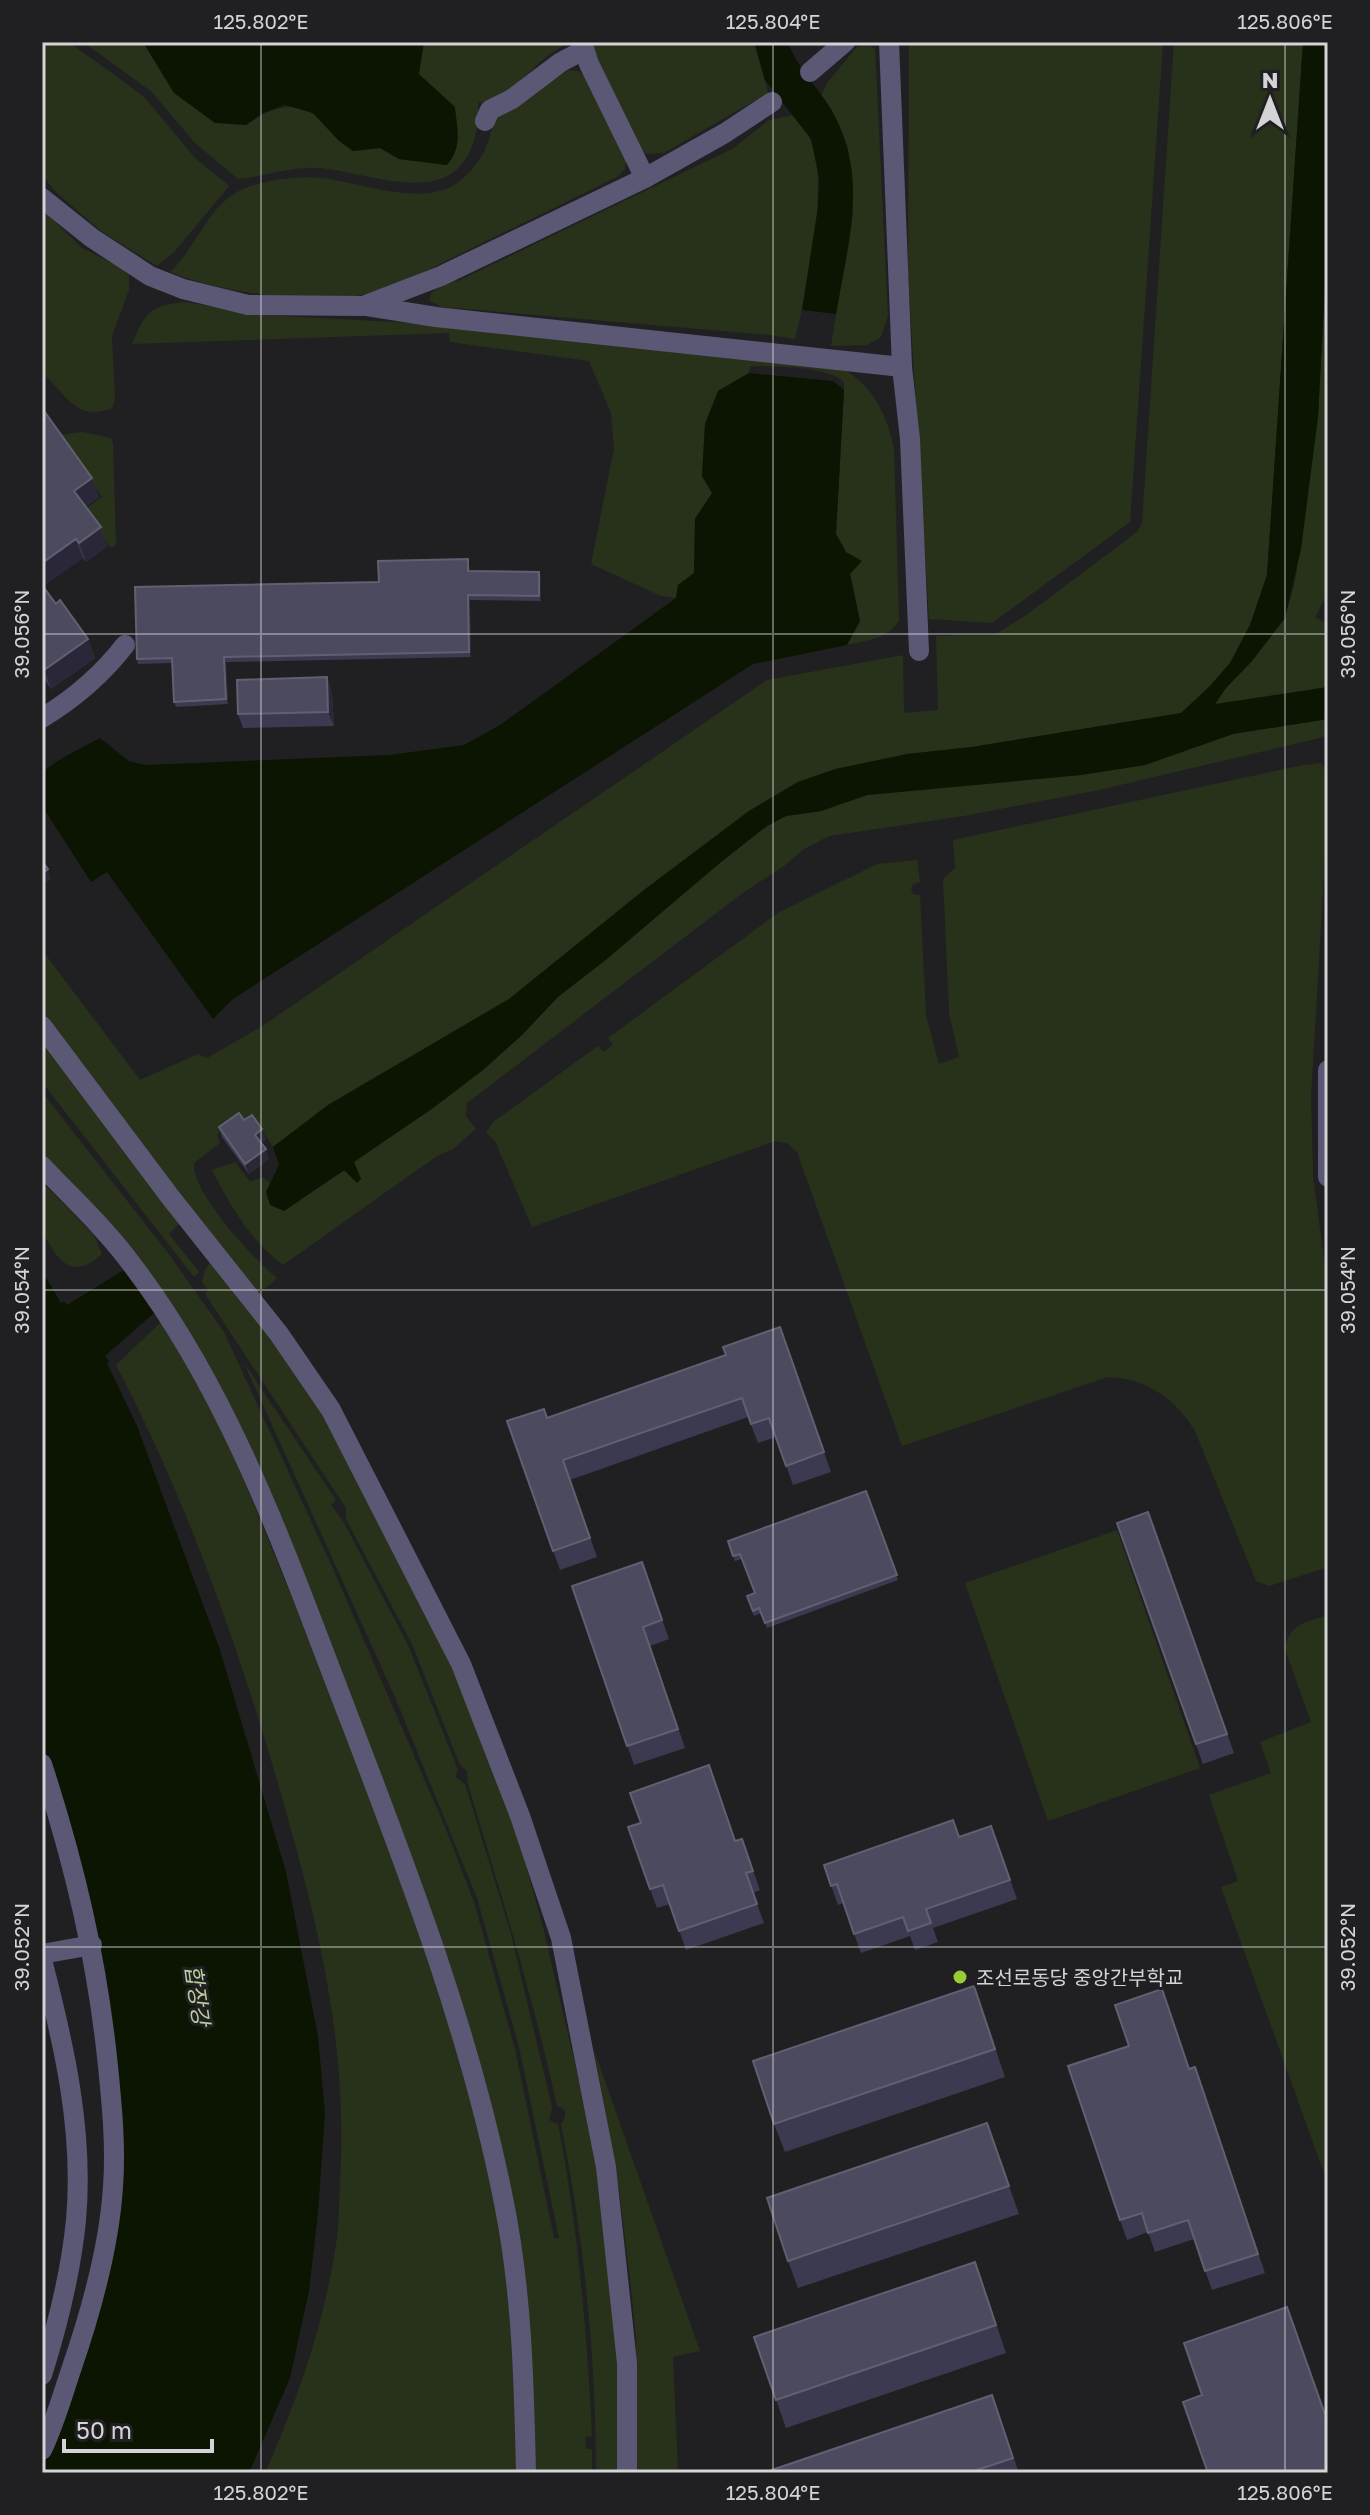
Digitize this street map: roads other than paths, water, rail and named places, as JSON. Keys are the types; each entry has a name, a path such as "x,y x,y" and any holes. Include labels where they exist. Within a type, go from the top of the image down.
{"street":[{"path":"889,42 902,367 910,439 919,651"},
{"path":"810,72 843,43"},
{"path":"485,121 490,110 512,99 583,46 645,178"},
{"path":"363,306 441,276 645,178 725,133 772,102"},
{"path":"42,198 92,238 139,269 183,289 248,305 363,306 436,317 902,367"},
{"path":"42,718 69,702 103,673 125,645"},
{"path":"42,1026 171,1198 279,1334 331,1410 461,1664 520,1816 564,1952 606,2167 627,2363 627,2473"},
{"path":"1328,1070 1328,1177"},
{"path":"42,1166 132,1263 178,1330 234,1432 278,1537 427,1926 472,2070 505,2205 521,2332 526,2473"},
{"path":"42,1764 92,1945 111,2099 114,2185 100,2268 78,2349 44,2442"},
{"path":"42,1954 92,1945"},
{"path":"42,1960 57,2016 71,2092 77,2180 69,2272 42,2375"}],"water":[{"path":"143,42 424,42 419,74 455,107 458,138 455,151 447,165 399,159 380,148 353,151 313,113 285,105 263,113 246,125 215,123 174,93"},
{"path":"754,42 788,42 802,69 831,109 843,134 850,160 853,210 836,314 802,310 818,207 819,177 811,139 765,80"},
{"path":"1303,42 1328,42 1328,232 1318,417 1301,549 1285,618 1215,704 1328,687 1328,719 1233,734 1145,765 1081,775 867,795 821,811 786,816 767,826 721,862 558,997 483,1070 354,1162 361,1179 357,1183 344,1170 284,1211 270,1205 266,1192 279,1165 273,1147 328,1105 509,999 644,890 749,811 798,782 835,769 907,754 972,747 1181,713 1209,687 1230,663 1250,625 1267,575"},
{"path":"749,373 833,381 844,390 836,534 846,552 862,561 850,574 860,621 847,645 753,664 233,999 213,1019 107,872 91,882 42,806 42,772 100,738 129,761 145,765 389,755 464,745 500,725 676,598 678,585 694,573 695,519 712,493 702,476 705,424 718,391"},
{"name":"합장강","path":"42,1271 61,1303 64,1301 67,1305 122,1271 131,1271 155,1305 154,1313 105,1356 137,1426 220,1650 286,1872 318,2036 325,2114 309,2291 290,2378 249,2473 42,2473 42,2463 54,2435 117,2163 60,1805 42,1750"}],"place":[{"name":"조선로동당 중앙간부학교","path":"960,1977"}]}
